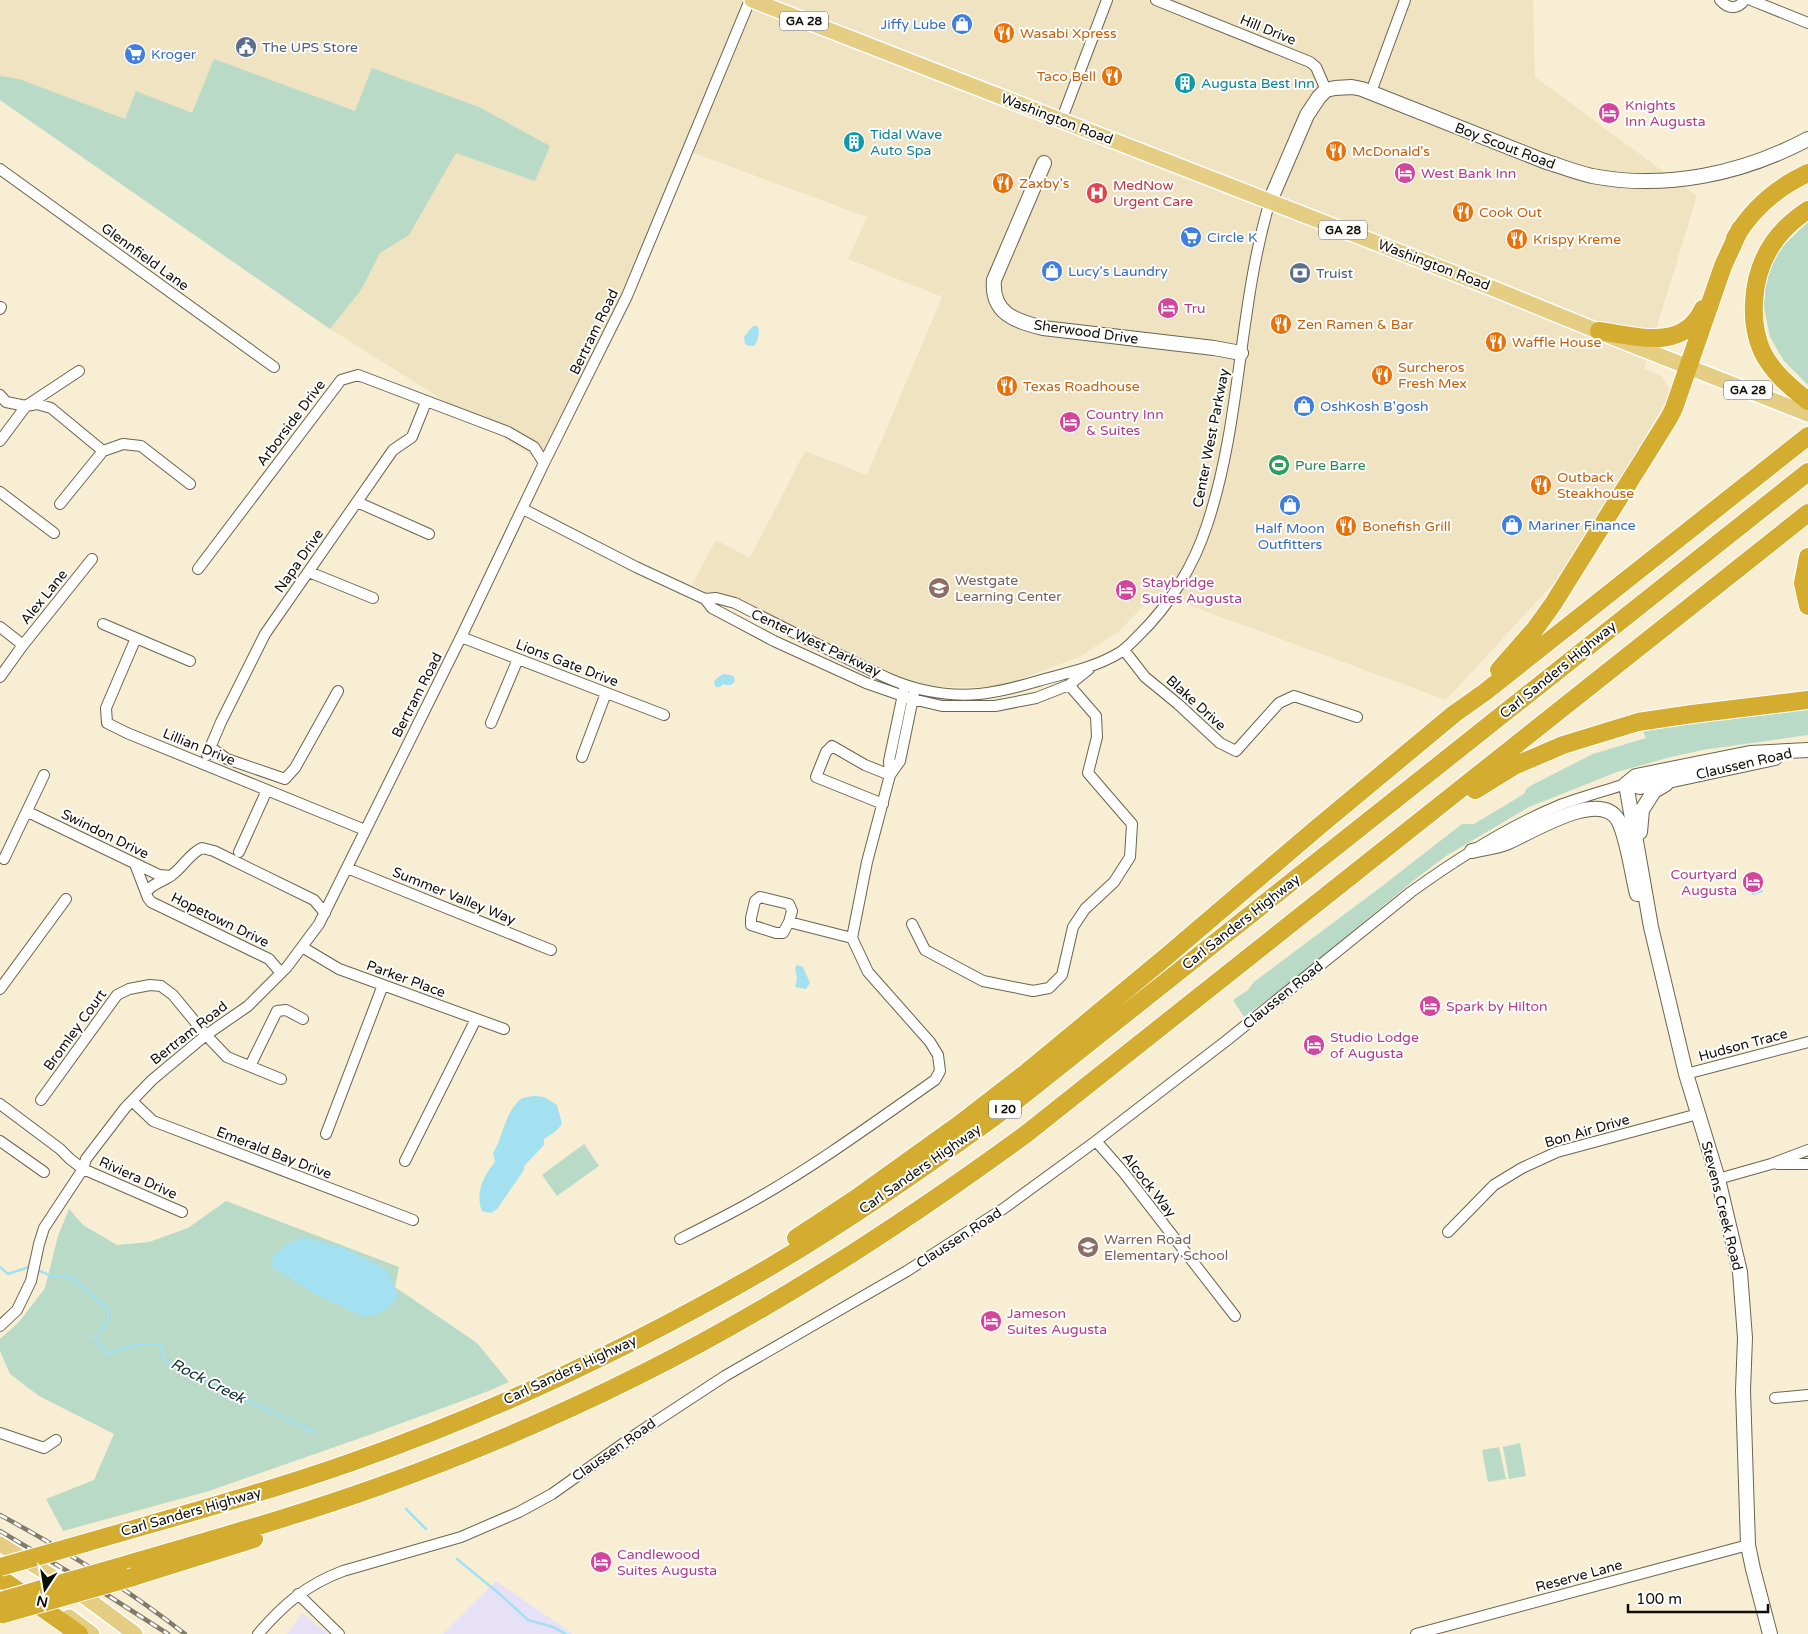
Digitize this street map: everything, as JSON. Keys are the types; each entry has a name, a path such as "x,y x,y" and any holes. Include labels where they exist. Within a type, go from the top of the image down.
{"highway":[{"path":"1599,331 1659,339 1676,336 1688,329 1701,314 1718,266 1740,229 1769,197 1782,187 1808,173"},
{"path":"1808,210 1788,226 1768,250 1760,265 1754,294 1754,313 1759,343 1771,366 1786,383 1808,401"},
{"path":"1454,714 1494,675 1535,629 1553,604 1665,424 1674,408 1723,266 1740,229"},
{"path":"680,1316 745,1268 854,1199 961,1123 1167,956 1454,714 1485,692 1802,441"},
{"name":"Carl Sanders Highway","path":"0,1567 274,1488 416,1437 543,1384 680,1316 768,1268 841,1223 926,1166 1008,1107 1808,472"},
{"name":"I 20","path":"1,1610 118,1567 292,1516 459,1455 528,1426 626,1380 761,1310 860,1249 958,1184 1026,1134 1808,513"},
{"path":"1808,556 1803,583 1808,606"},
{"path":"1401,836 1514,766 1590,735 1638,722 1808,700"},
{"path":"1,1610 133,1577 235,1546 310,1520 381,1485"},
{"path":"0,1576 78,1634"}],"main road":[{"name":"Washington Road","path":"751,0 1270,201 1808,414"},
{"path":"0,1544 85,1597 135,1634"},
{"path":"0,1576 57,1609 92,1634"}],"street":[{"name":"Bertram Road","path":"0,1326 17,1310 31,1281 44,1228 83,1169 86,1159 132,1101 152,1080 206,1035 248,1006 281,973 319,924 627,296 751,0"},
{"path":"1061,120 1107,0"},
{"name":"Hill Drive","path":"1156,0 1310,62 1316,67 1326,90"},
{"path":"1371,92 1405,0"},
{"path":"1720,0 1726,6 1732,8 1740,6 1745,0"},
{"path":"1751,0 1808,23"},
{"name":"Boy Scout Road","path":"1326,90 1352,87 1371,92 1544,161 1573,171 1614,179 1659,180 1709,175 1732,170 1760,160 1808,139"},
{"path":"1270,201 1307,114 1326,90"},
{"name":"Sherwood Drive","path":"1044,164 994,280 994,293 1006,315 1018,322 1043,328 1214,348 1241,353"},
{"name":"Glennfield Lane","path":"0,169 274,367"},
{"name":"Center West Parkway","path":"523,509 636,567 705,599 712,608 774,641 866,684 909,692 968,696 990,693 1091,666 1124,650 1157,618 1185,574 1208,524 1222,466 1254,269 1263,224 1270,201"},
{"path":"0,441 26,406 79,370"},
{"name":"Arborside Drive","path":"198,569 340,380 358,375 508,432 534,447 544,463"},
{"path":"0,395 6,402 26,406 37,404 51,408 102,451"},
{"name":"Napa Drive","path":"338,690 295,768 285,779 208,751 265,634 393,450 412,437 426,402"},
{"path":"60,504 102,451 123,444 140,446 190,484"},
{"path":"0,492 54,533"},
{"path":"357,502 429,534"},
{"name":"Alex Lane","path":"0,677 23,644 92,559"},
{"path":"309,572 373,598"},
{"name":"Center West Parkway","path":"705,599 716,598 735,603 886,678 909,692 942,706 995,706 1036,698 1069,685 1091,666"},
{"path":"103,624 190,661"},
{"path":"0,628 23,644"},
{"name":"Lions Gate Drive","path":"461,637 664,715"},
{"name":"Lillian Drive","path":"136,638 106,708 108,723 127,733 365,830"},
{"name":"Blake Drive","path":"1124,650 1145,677 1178,704 1220,743 1236,751 1279,703 1294,696 1357,717"},
{"path":"492,722 518,659"},
{"path":"912,924 926,950 983,981 1033,991 1049,988 1062,974 1073,927 1085,909 1114,882 1130,857 1132,824 1088,772 1097,737 1096,716 1069,685"},
{"path":"680,1239 752,1202 800,1172 935,1080 940,1071 938,1055 930,1042 868,972 852,938 868,862 890,775 889,760 909,692"},
{"path":"582,757 606,693"},
{"path":"883,804 816,777 826,752 832,746 864,765 890,775"},
{"name":"Claussen Road","path":"1626,784 1640,787 1752,764 1805,750"},
{"name":"Claussen Road","path":"258,1634 280,1610 312,1584 343,1571 419,1550 481,1530 552,1494 645,1428 724,1376 865,1296 956,1240 1002,1210 1096,1141 1226,1041 1411,892 1486,842 1561,805 1626,784 1636,776 1750,753 1805,750"},
{"path":"4,859 44,775"},
{"path":"1637,845 1642,810 1654,791 1675,780"},
{"name":"Stevens Creek Road","path":"1626,784 1651,927 1686,1074 1718,1178 1740,1272 1745,1338 1743,1390 1748,1544 1752,1569 1770,1634"},
{"path":"239,852 267,790"},
{"path":"1472,851 1506,843 1540,826 1588,808 1606,810 1617,818 1623,831 1639,903 1651,927"},
{"name":"Swindon Drive","path":"28,812 159,875 171,876"},
{"path":"146,894 150,887 171,876 194,852 202,848 314,900 324,912"},
{"path":"135,864 146,894"},
{"name":"Summer Valley Way","path":"347,868 552,950"},
{"name":"Hopetown Drive","path":"146,894 151,902 269,959 281,973"},
{"path":"0,989 66,898"},
{"path":"788,922 852,938"},
{"name":"Parker Place","path":"302,947 339,969 504,1029"},
{"name":"Bromley Court","path":"41,1100 117,995 129,989 150,985 161,986 173,996 206,1035"},
{"path":"326,1134 383,985"},
{"path":"250,1066 277,1011 286,1010 303,1019"},
{"path":"405,1161 476,1019"},
{"path":"206,1035 227,1057 281,1079"},
{"name":"Hudson Trace","path":"1686,1074 1808,1042"},
{"name":"Emerald Bay Drive","path":"132,1101 153,1122 413,1220"},
{"name":"Riviera Drive","path":"0,1104 60,1149 83,1169 182,1212"},
{"name":"Bon Air Drive","path":"1448,1232 1494,1185 1522,1168 1557,1152 1698,1114"},
{"path":"0,1141 44,1172"},
{"name":"Alcock Way","path":"1096,1141 1124,1173 1167,1231 1235,1316"},
{"path":"1718,1178 1771,1164 1808,1150"},
{"path":"1771,1164 1808,1164"},
{"path":"1775,1398 1808,1395"},
{"path":"0,1433 44,1448 56,1440"},
{"name":"Reserve Lane","path":"1416,1634 1748,1544"},
{"path":"298,1594 339,1634"}],"shaded area":[{"path":"0,0 1533,0 1535,77 1697,196 1644,369 1661,376 1672,392 1564,572 1446,700 1156,593 1118,632 1079,657 999,687 925,687 882,672 692,585 716,540 750,558 805,451 867,475 942,297 848,259 867,217 691,152 544,463 330,329 0,100"},
{"path":"496,1581 573,1634 443,1634"},
{"path":"302,1613 328,1634 287,1634"}],"green space":[{"path":"214,59 355,111 372,68 479,107 550,146 535,181 456,153 409,235 380,253 361,290 330,329 0,100 0,76 19,79 125,119 136,91 192,113"},
{"path":"1808,222 1808,385 1784,361 1770,337 1764,307 1765,277 1781,248"},
{"path":"1808,706 1808,735 1702,750 1667,758 1617,772 1529,807 1446,856 1286,986 1244,1017 1233,1000 1462,824 1474,824 1524,794 1527,788 1534,784 1593,754 1646,738 1642,729"},
{"path":"584,1144 599,1166 557,1196 542,1175"},
{"path":"226,1201 399,1267 395,1287 477,1343 509,1382 372,1434 209,1491 63,1531 46,1499 94,1480 114,1434 39,1396 10,1374 0,1351 0,1339 19,1322 45,1288 58,1236 69,1209 83,1225 117,1245 149,1242 188,1228"},
{"path":"1520,1443 1526,1476 1509,1479 1503,1447"},
{"path":"1499,1447 1506,1479 1488,1482 1482,1450"}],"water":[{"path":"753,326 757,326 759,331 757,342 754,346 749,346 745,344 744,337"},
{"path":"723,674 731,675 735,681 730,685 723,684 720,687 716,687 714,682"},
{"path":"1758,876 1763,892 1753,895 1751,893 1753,890 1750,880"},
{"path":"797,965 803,967 810,983 806,989 795,987 797,978 795,968"},
{"path":"536,1096 544,1097 557,1105 562,1124 556,1131 544,1139 544,1145 524,1166 524,1170 497,1209 491,1213 482,1211 479,1198 481,1185 495,1162 493,1153 511,1110 521,1099"},
{"path":"303,1237 345,1248 388,1271 398,1296 394,1303 376,1315 364,1317 313,1293 272,1267 273,1255 285,1246"}],"waterway":[{"name":"Rock Creek","path":"0,1267 8,1274 29,1267 32,1269"},
{"name":"Rock Creek","path":"37,1270 52,1276 71,1277 108,1309 108,1322 94,1337 107,1354 134,1345 160,1344 166,1362 314,1432"},
{"name":"Rock Creek","path":"406,1509 426,1529"},
{"name":"Rock Creek","path":"457,1559 528,1620 553,1627 566,1634"}],"railway":[{"path":"0,1515 95,1571 141,1601 185,1634"},
{"path":"0,1531 104,1593 168,1634"}],"place":[{"name":"Jiffy Lube","path":"962,24"},
{"name":"Wasabi Xpress","path":"1004,33"},
{"name":"The UPS Store","path":"246,47"},
{"name":"Kroger","path":"135,54"},
{"name":"Taco Bell","path":"1112,76"},
{"name":"Augusta Best Inn","path":"1185,83"},
{"name":"Knights Inn Augusta","path":"1609,113"},
{"name":"Tidal Wave Auto Spa","path":"854,142"},
{"name":"McDonald's","path":"1336,151"},
{"name":"West Bank Inn","path":"1405,173"},
{"name":"Zaxby's","path":"1003,183"},
{"name":"MedNow Urgent Care","path":"1097,193"},
{"name":"Cook Out","path":"1463,212"},
{"name":"Circle K","path":"1191,237"},
{"name":"Krispy Kreme","path":"1517,239"},
{"name":"Lucy's Laundry","path":"1052,271"},
{"name":"Truist","path":"1300,273"},
{"name":"Tru","path":"1168,308"},
{"name":"Zen Ramen & Bar","path":"1281,324"},
{"name":"Waffle House","path":"1496,342"},
{"name":"Surcheros Fresh Mex","path":"1382,375"},
{"name":"Texas Roadhouse","path":"1007,386"},
{"name":"OshKosh B'gosh","path":"1304,406"},
{"name":"Country Inn & Suites","path":"1070,422"},
{"name":"Pure Barre","path":"1279,465"},
{"name":"Outback Steakhouse","path":"1541,485"},
{"name":"Half Moon Outfitters","path":"1290,505"},
{"name":"Mariner Finance","path":"1512,525"},
{"name":"Bonefish Grill","path":"1346,526"},
{"name":"Westgate Learning Center","path":"939,588"},
{"name":"Staybridge Suites Augusta","path":"1126,590"},
{"name":"Courtyard Augusta","path":"1753,882"},
{"name":"Spark by Hilton","path":"1430,1006"},
{"name":"Studio Lodge of Augusta","path":"1314,1045"},
{"name":"Warren Road Elementary School","path":"1088,1247"},
{"name":"Jameson Suites Augusta","path":"991,1321"},
{"name":"Candlewood Suites Augusta","path":"601,1562"}]}
